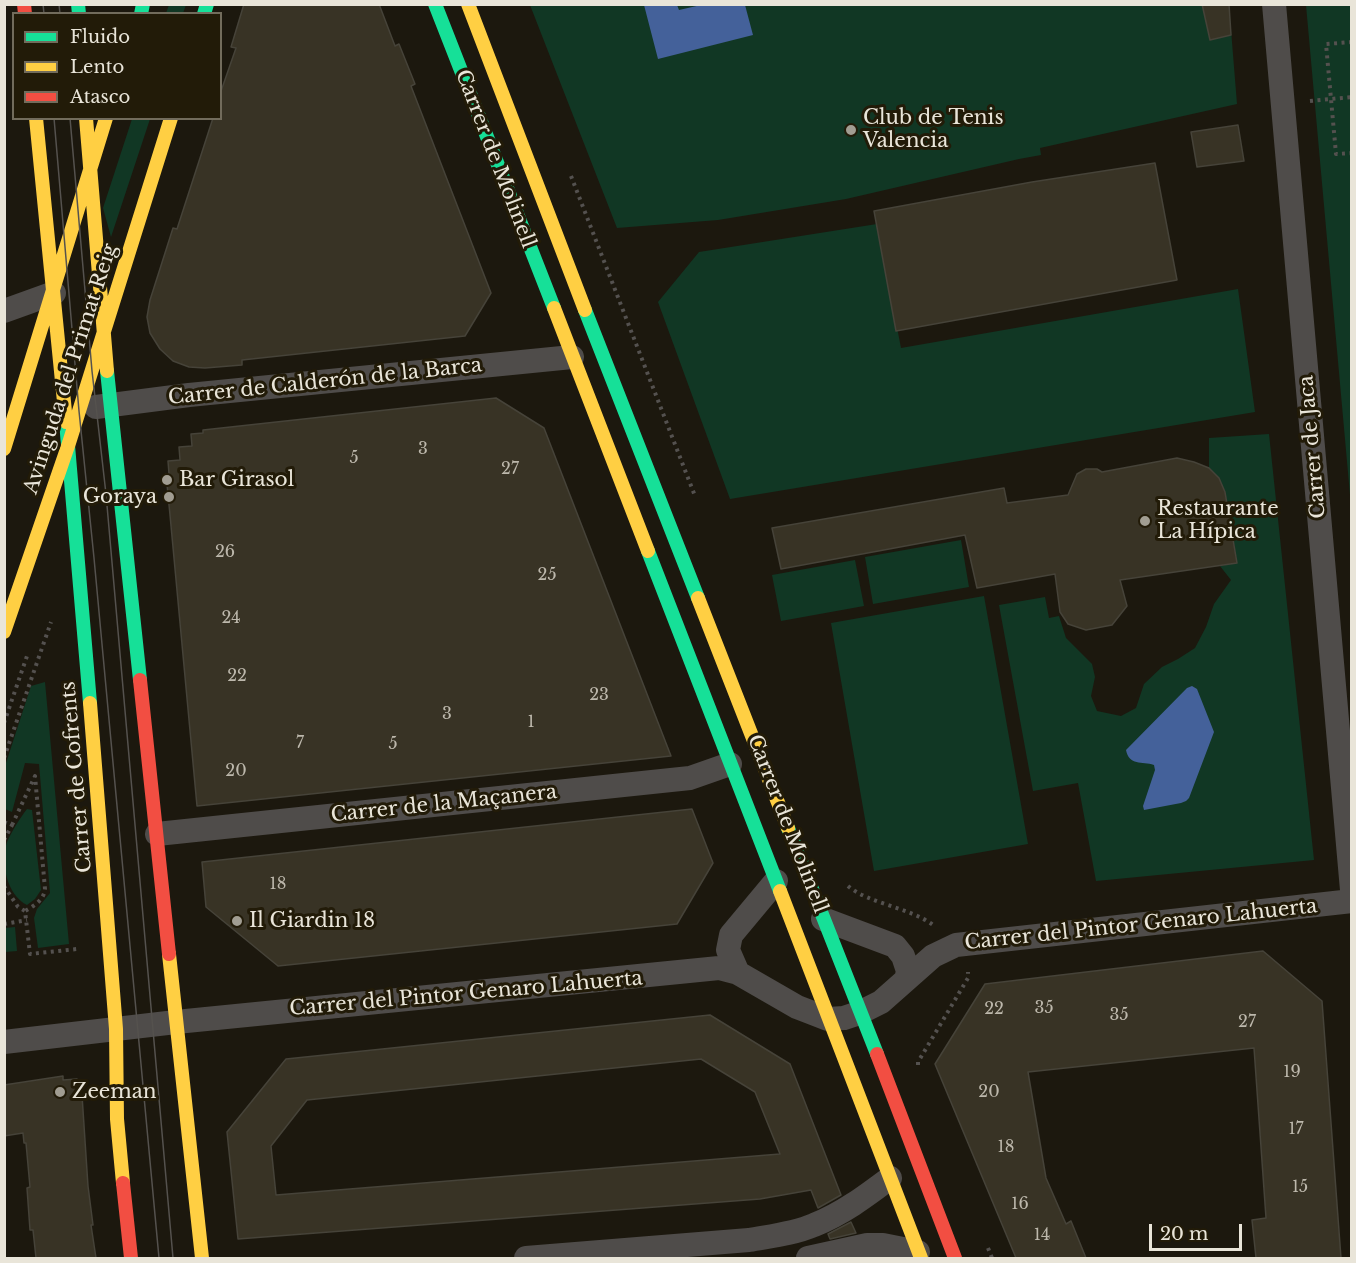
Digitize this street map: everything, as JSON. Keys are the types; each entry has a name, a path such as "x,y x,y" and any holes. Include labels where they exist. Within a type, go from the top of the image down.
{"street":[{"name":"Carrer de Molinell","path":"435,4 920,1255"},
{"name":"Carrer de Molinell","path":"468,4 582,303 955,1258"},
{"name":"Carrer de Jaca","path":"1274,4 1352,890"},
{"name":"Carrer de Cofrents","path":"36,120 69,443 116,1029 117,1119 131,1258"},
{"path":"86,120 110,405 202,1258"},
{"name":"Avinguda del Primat Reig","path":"4,449 54,293 105,120"},
{"name":"Avinguda del Primat Reig","path":"4,632 69,443 170,120"},
{"path":"4,311 54,293"},
{"path":"555,313 582,303"},
{"name":"Carrer de Calderón de la Barca","path":"79,411 189,395 572,357"},
{"path":"589,401 617,391"},
{"name":"Carrer de la Maçanera","path":"157,834 690,778 730,764"},
{"name":"Carrer de Molinell","path":"738,973 728,950 731,935 776,881"},
{"name":"Carrer del Pintor Genaro Lahuerta","path":"4,1042 176,1022 719,968 738,973 797,1007 828,1019 844,1018 881,1002 933,956 956,945 1352,901"},
{"path":"823,919 895,946 903,956 908,971 906,980"},
{"path":"526,1258 749,1240 798,1231 833,1216 890,1178"},
{"path":"798,1231 808,1236 812,1242 806,1258"},
{"path":"806,1258 867,1245 883,1245 920,1255"}],"path":[{"path":"1352,42 1326,44 1336,154 1352,153"},
{"path":"1306,101 1352,97"},
{"path":"569,170 697,500"},
{"path":"4,758 52,620"},
{"path":"4,840 35,776 45,894 39,902 25,911"},
{"path":"4,822 12,825"},
{"path":"844,881 849,888 857,892 919,916 936,927"},
{"path":"4,886 18,907 25,911 30,954 84,948"},
{"path":"4,924 27,920"},
{"path":"918,1070 918,1062 968,978 969,968"},
{"path":"988,1248 992,1258"}],"green space":[{"path":"169,4 186,5 183,12 166,12"},
{"name":"Club de Tenis Valencia","path":"530,5 1229,5 1237,104 1040,148 1041,155 846,199 718,220 617,228"},
{"path":"1306,5 1351,5 1351,506"},
{"path":"132,120 150,120 111,237 103,208"},
{"path":"877,224 901,348 1238,289 1255,412 730,499 658,302 699,252"},
{"path":"1269,434 1314,860 1096,881 1078,783 1033,791 999,605 1045,597 1049,618 1059,616 1066,638 1092,664 1095,677 1091,696 1097,711 1121,716 1136,708 1144,684 1162,667 1195,648 1214,604 1231,580 1220,566 1237,562 1225,492 1219,478 1209,468 1209,438"},
{"path":"961,540 969,587 873,604 865,557"},
{"path":"855,560 864,606 781,621 772,575"},
{"path":"984,596 1028,844 874,871 831,623"},
{"path":"45,682 69,944 38,948 34,918 37,909 50,893 39,764 25,763 12,812 5,809 5,766 31,686"},
{"path":"27,809 32,810 41,890 27,905 14,894 10,886 4,859 7,842"},
{"path":"15,927 17,951 5,952 5,928"}],"water":[{"path":"644,5 677,5 679,10 701,5 745,5 753,35 658,59"},
{"path":"1192,686 1197,689 1214,732 1189,798 1181,803 1144,810 1143,806 1155,770 1154,765 1133,761 1126,750 1187,688"}],"building":[{"path":"244,4 379,4 395,46 399,44 415,84 411,86 491,293 465,336 242,360 242,365 205,368 189,367 173,361 160,349 150,333 147,317 150,300 173,228 177,229 212,120 222,120 222,88 236,48 231,47"},
{"path":"1202,4 1229,4 1231,35 1210,40"},
{"path":"1238,125 1244,161 1197,167 1191,132"},
{"path":"1155,163 1177,280 896,331 874,211 1032,182"},
{"path":"496,398 544,428 671,756 197,806 166,474 169,474 168,461 180,460 179,447 192,446 191,434 203,433 203,430"},
{"path":"1177,458 1209,468 1219,478 1225,492 1237,563 1120,580 1127,606 1112,625 1086,630 1068,624 1060,612 1055,574 977,588 965,535 781,569 772,528 1004,488 1007,503 1068,495 1077,474 1086,469 1097,469 1102,472"},
{"path":"692,809 713,863 677,924 278,966 206,907 202,862"},
{"path":"1263,951 1322,1001 1341,1258 1256,1258 1252,1220 1266,1218 1254,1048 1028,1072 1046,1178 1066,1224 1071,1221 1086,1258 1016,1258 935,1064 985,984"},
{"path":"710,1015 790,1064 841,1195 818,1208 811,1190 760,1199 238,1239 227,1132 286,1059","holes":["701,1059 755,1092 780,1154 276,1195 271,1146 307,1100"]},
{"path":"63,1076 63,1080 77,1079 78,1095 82,1095 93,1225 91,1225 96,1258 36,1258 33,1230 30,1230 27,1188 30,1187 26,1143 24,1143 23,1133 4,1136 4,1085"},
{"path":"851,1222 856,1233 830,1239 828,1234"}],"tram line":[{"path":"43,4 44,12"},
{"path":"59,4 60,12"},
{"path":"54,120 79,411 159,1258"},
{"path":"70,120 92,371 106,494 173,1258"}],"traffic: fast":[{"path":"78,4 79,12"},
{"path":"141,12 143,4"},
{"path":"205,12 207,4"},
{"path":"435,4 554,308"},
{"path":"585,310 698,598"},
{"path":"107,371 140,680"},
{"path":"66,422 90,703"},
{"path":"648,551 780,891"},
{"path":"788,828 877,1054"}],"traffic: slow":[{"path":"468,4 585,310"},
{"path":"36,120 66,422"},
{"path":"86,120 107,371"},
{"path":"4,449 105,120"},
{"path":"4,632 69,443 170,120"},
{"path":"554,308 648,551"},
{"path":"698,598 788,828"},
{"path":"90,703 116,1029 117,1119 123,1183"},
{"path":"780,891 921,1258"},
{"path":"169,954 202,1258"}],"traffic: jam":[{"path":"24,4 25,12"},
{"path":"140,680 169,954"},
{"path":"877,1054 955,1258"},
{"path":"123,1183 131,1258"}],"place":[{"name":"Club de Tenis Valencia","path":"851,130"},
{"name":"Bar Girasol","path":"167,480"},
{"name":"Goraya","path":"169,497"},
{"name":"Restaurante La Hípica","path":"1145,521"},
{"name":"Il Giardin 18","path":"237,921"},
{"name":"Zeeman","path":"60,1092"}]}
